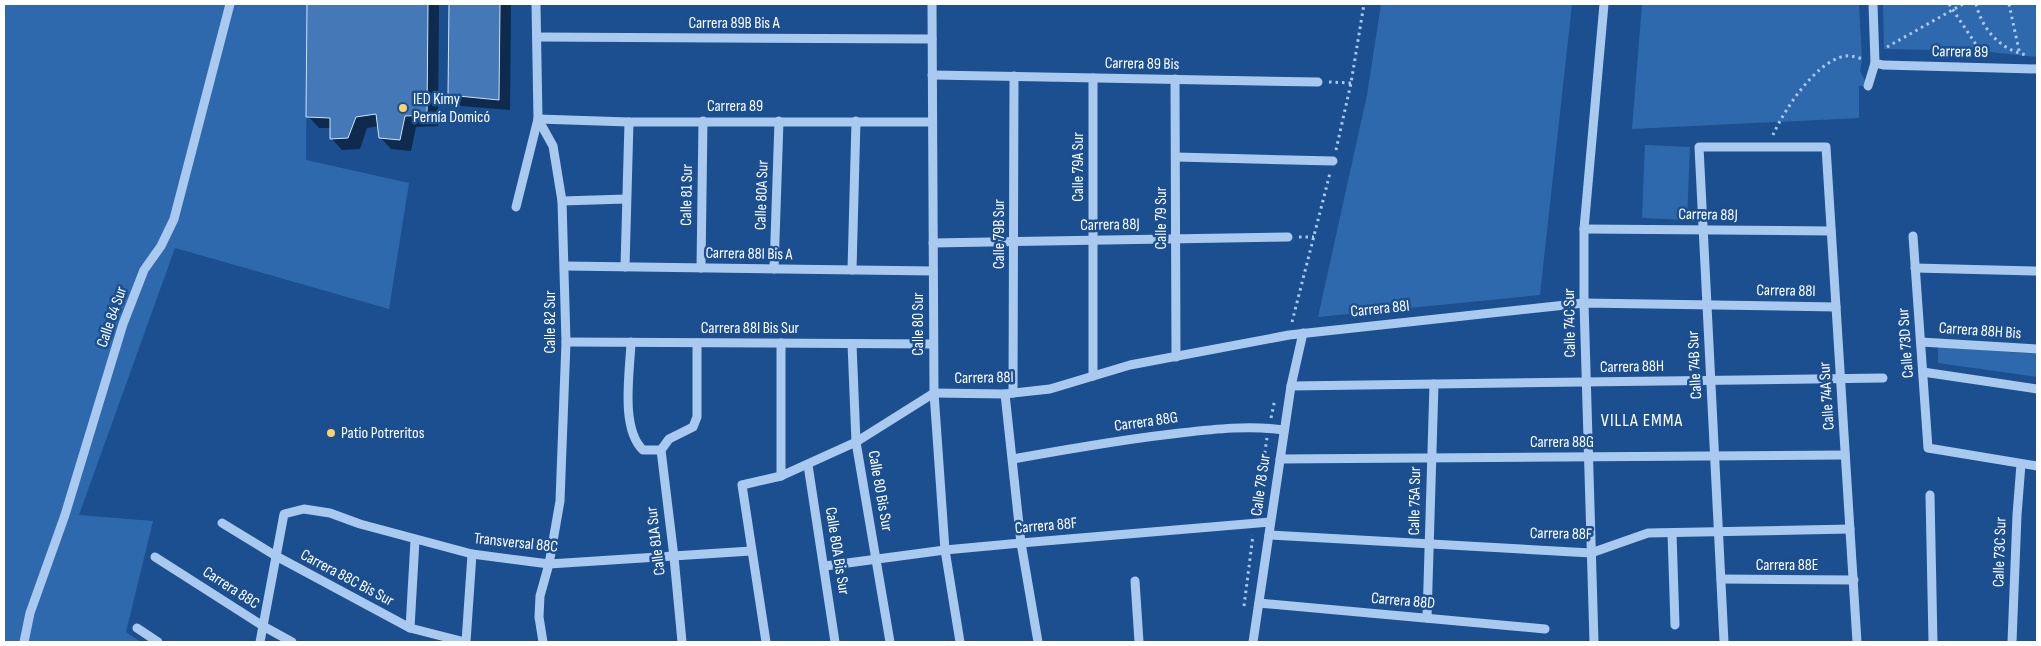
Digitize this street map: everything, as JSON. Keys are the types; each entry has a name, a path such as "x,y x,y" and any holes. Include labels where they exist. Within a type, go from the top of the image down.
{"street":[{"name":"Calle 84 Sur","path":"24,642 30,613 65,515 123,324 144,270 162,246 174,219 230,4"},
{"name":"Calle 82 Sur","path":"536,4 538,118 553,146 562,200 566,342 560,501 549,564 540,596 539,617 543,642"},
{"name":"Calle 80 Sur","path":"932,4 934,393 945,550 960,642"},
{"name":"Calle 74C Sur","path":"1594,642 1584,303 1584,229 1604,4"},
{"path":"1868,86 1879,64 1873,4"},
{"name":"Carrera 89B Bis A","path":"537,36 932,39"},
{"name":"Carrera 89","path":"1879,64 2037,69"},
{"name":"Carrera 89 Bis","path":"932,75 1318,82"},
{"name":"Calle 79B Sur","path":"1014,76 1014,241 1009,393 1021,542 1038,642"},
{"name":"Calle 79A Sur","path":"1094,78 1094,376"},
{"name":"Calle 79 Sur","path":"1176,80 1176,357"},
{"path":"516,207 538,118"},
{"name":"Carrera 89","path":"538,118 629,122 932,122"},
{"name":"Calle 81 Sur","path":"701,268 703,121"},
{"name":"Calle 80A Sur","path":"774,269 780,121"},
{"path":"852,270 856,121"},
{"path":"625,267 629,122"},
{"name":"Calle 74B Sur","path":"1724,642 1699,147 1768,147"},
{"name":"Calle 74A Sur","path":"1768,147 1826,147 1857,642"},
{"path":"1176,157 1333,161"},
{"path":"562,200 626,199"},
{"name":"Carrera 88J","path":"1584,229 1831,231"},
{"name":"Calle 73D Sur","path":"1913,236 1928,448 2021,464"},
{"name":"Carrera 88J","path":"933,243 1288,237"},
{"name":"Carrera 88I Bis A","path":"565,266 933,271"},
{"path":"1915,268 2037,271"},
{"name":"Carrera 88I","path":"934,393 1009,393 1050,389 1130,365 1303,333 1584,303 1836,306"},
{"name":"Calle 78 Sur","path":"1253,642 1291,386 1303,333"},
{"name":"Carrera 88I Bis Sur","path":"566,342 933,344"},
{"path":"631,342 628,417 631,431 637,444 643,450 661,450 669,439 693,427 697,416 697,342"},
{"name":"Carrera 88H Bis","path":"1921,342 2037,350"},
{"path":"780,343 781,476"},
{"name":"Calle 80 Bis Sur","path":"852,344 856,442 890,642"},
{"path":"1923,372 2037,389"},
{"name":"Carrera 88H","path":"1291,386 1883,378"},
{"name":"Calle 75A Sur","path":"1427,618 1434,384"},
{"path":"766,642 742,486 781,476 856,442 934,393"},
{"name":"Carrera 88G","path":"1013,459 1134,438 1219,428 1269,427 1284,430"},
{"name":"Calle 81A Sur","path":"661,450 682,642"},
{"name":"Carrera 88G","path":"1280,459 1845,455"},
{"path":"2021,464 2037,466"},
{"name":"Calle 73C Sur","path":"2012,642 2016,515 2021,464"},
{"name":"Calle 80A Bis Sur","path":"808,465 835,642"},
{"path":"1930,495 1933,642"},
{"name":"Transversal 88C","path":"276,556 284,514 304,509 330,513 415,540 472,554 549,564 751,551"},
{"name":"Carrera 88F","path":"824,566 1021,542 1270,522"},
{"name":"Carrera 88C Bis Sur","path":"222,523 276,556 410,628 466,642"},
{"name":"Carrera 88F","path":"1268,534 1591,552 1648,533 1850,529"},
{"path":"1672,532 1676,625"},
{"path":"410,628 415,540"},
{"path":"466,642 472,554"},
{"name":"Carrera 88C","path":"155,556 263,626 292,642"},
{"path":"260,642 276,556"},
{"name":"Carrera 88E","path":"1720,579 1854,580"},
{"path":"1135,582 1139,642"},
{"name":"Carrera 88D","path":"1258,602 1545,629"},
{"path":"137,628 158,642"}],"path":[{"path":"1949,4 1981,51 1989,67"},
{"path":"1768,147 1779,121 1788,106 1816,74 1843,57 1852,56 1879,64 1884,49 1963,4"},
{"path":"1976,4 1979,16 1989,32 2002,46 2019,54"},
{"path":"2009,4 2022,68"},
{"path":"1318,82 1351,83"},
{"path":"1243,613 1254,524 1269,427 1277,390"}],"shaded area":[{"path":"4,4 307,4 306,160 409,183 389,309 175,248 79,515 153,521 126,632 141,642 4,642"},
{"path":"1381,4 1572,4 1540,295 1318,317 1367,95"},
{"path":"1642,4 1859,4 1862,59 1860,71 1868,86 1859,86 1859,118 1632,129"},
{"path":"1883,4 2037,4 2037,57 1981,51 1884,49"},
{"path":"1645,145 1690,147 1687,220 1642,218"},
{"path":"1938,347 2037,354 2037,377 1938,363"}],"building":[{"path":"307,4 428,4 427,115 405,116 400,140 379,138 376,114 356,117 348,138 330,139 330,118 306,117"},
{"path":"449,4 500,4 499,100 448,95"}],"place":[{"name":"IED Kimy Pernía Domicó","path":"403,108"},
{"name":"Patio Potreritos","path":"331,433"}],"district":[{"name":"VILLA EMMA","path":"1642,420"}]}
